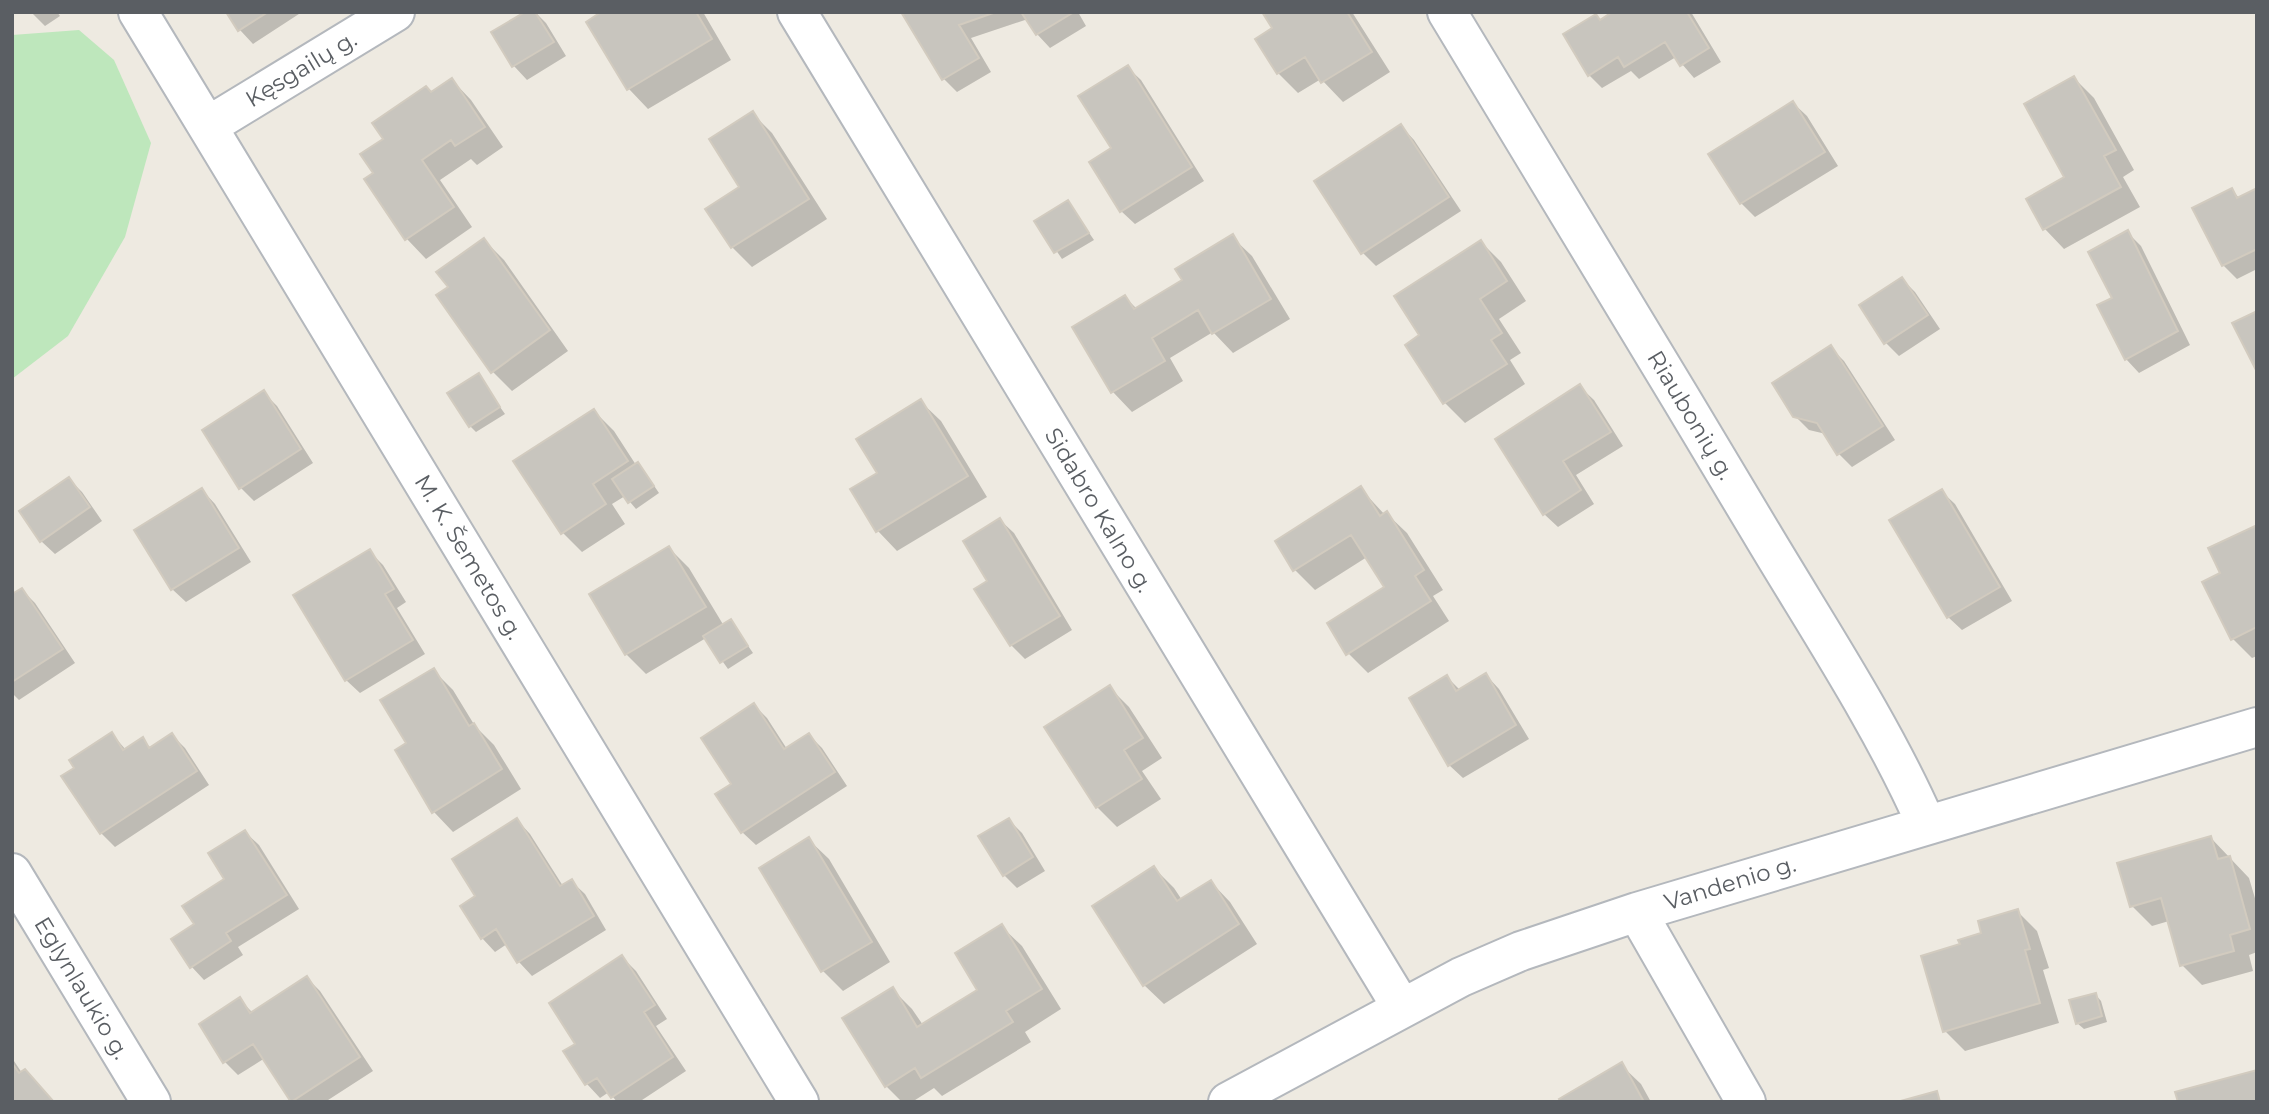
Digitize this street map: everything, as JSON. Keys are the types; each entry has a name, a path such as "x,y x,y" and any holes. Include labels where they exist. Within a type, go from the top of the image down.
{"street":[{"name":"M. K. Šemetos g.","path":"138,12 799,1102"},
{"name":"Kęsgailų g.","path":"208,126 395,12"},
{"name":"Sidabro Kalno g.","path":"797,12 1402,1008"},
{"name":"Riaubonių g.","path":"1447,12 1831,650 1907,782 1926,824"},
{"name":"Vandenio g.","path":"1228,1102 1461,977 1521,951 1637,912 1926,824 2257,727"},
{"name":"Eglynlaukio g.","path":"12,873 151,1102"},
{"path":"1637,912 1746,1102"}],"green space":[{"path":"79,30 114,60 151,143 125,237 68,336 12,379 12,35"}],"building":[{"path":"226,12 268,12 238,31"},
{"path":"525,12 535,12 554,42 512,67 491,32"},
{"path":"601,12 696,12 712,39 627,90 586,22"},
{"path":"901,12 996,12 959,25 979,58 942,80"},
{"path":"1021,12 1074,12 1036,35"},
{"path":"1262,12 1347,12 1372,52 1321,83 1305,57 1277,74 1255,39 1272,28"},
{"path":"1612,12 1687,12 1709,48 1680,66 1665,42 1624,67 1618,57 1588,76 1563,34 1596,14 1600,20"},
{"path":"1128,65 1192,167 1120,212 1089,162 1111,148 1078,96"},
{"path":"2074,76 2116,150 2104,156 2121,187 2043,230 2026,199 2064,177 2024,104"},
{"path":"452,78 485,127 455,146 451,140 422,160 454,207 405,240 364,179 373,173 360,154 383,139 372,123 426,86 431,92"},
{"path":"1793,101 1825,152 1740,204 1708,154"},
{"path":"753,111 809,199 731,248 705,209 739,187 709,139"},
{"path":"1401,124 1449,197 1361,254 1314,181"},
{"path":"2232,188 2237,198 2257,188 2257,249 2222,266 2192,208"},
{"path":"1068,200 1089,233 1054,253 1034,221"},
{"path":"2128,230 2178,331 2125,360 2097,305 2112,298 2088,252"},
{"path":"1233,234 1271,299 1212,334 1198,310 1152,338 1165,361 1111,393 1072,327 1125,295 1134,309 1182,280 1175,269"},
{"path":"484,238 550,330 491,373 436,295 448,287 436,272"},
{"path":"1481,240 1507,281 1480,299 1502,333 1491,340 1507,364 1443,404 1405,345 1419,335 1394,296"},
{"path":"1902,277 1928,315 1884,344 1859,305"},
{"path":"2257,311 2257,372 2232,323"},
{"path":"1831,345 1883,426 1837,455 1817,423 1793,417 1772,383"},
{"path":"479,373 500,407 469,427 447,393"},
{"path":"1580,384 1611,432 1563,461 1581,490 1543,515 1495,439"},
{"path":"264,390 301,449 239,489 202,430"},
{"path":"921,399 968,476 876,532 850,489 877,473 856,439"},
{"path":"594,409 628,461 593,484 606,504 561,534 513,461"},
{"path":"638,462 654,486 628,503 612,479"},
{"path":"69,477 90,507 40,542 19,511"},
{"path":"1361,486 1380,516 1387,511 1424,570 1415,576 1431,601 1346,655 1327,623 1384,587 1351,535 1293,571 1275,541"},
{"path":"202,488 239,548 171,590 134,530"},
{"path":"1942,489 2000,587 1947,618 1889,520"},
{"path":"1000,518 1060,616 1010,646 974,589 987,581 963,541"},
{"path":"2257,525 2257,627 2231,640 2202,582 2220,573 2208,548"},
{"path":"669,546 706,607 625,655 589,594"},
{"path":"370,549 394,589 385,594 413,640 345,681 293,595"},
{"path":"22,588 63,649 12,682 12,594"},
{"path":"731,619 748,646 720,663 703,636"},
{"path":"434,668 469,726 474,723 502,769 432,813 395,750 406,743 380,700"},
{"path":"1486,673 1516,725 1448,766 1409,698 1447,675 1456,691"},
{"path":"1110,685 1143,738 1124,750 1142,779 1096,808 1044,727"},
{"path":"754,703 784,749 809,733 835,772 741,833 715,794 731,784 701,738"},
{"path":"112,732 123,750 143,737 149,748 172,733 197,771 100,834 61,776 74,768 69,760"},
{"path":"517,818 560,886 572,879 594,916 517,963 496,929 481,939 460,906 475,896 452,859"},
{"path":"1009,818 1033,857 1003,876 978,836"},
{"path":"245,830 287,895 226,933 231,941 190,968 171,939 194,924 182,906 224,879 208,853"},
{"path":"2211,836 2218,859 2230,856 2250,929 2230,935 2234,951 2180,966 2161,898 2130,907 2117,863"},
{"path":"809,837 872,942 821,972 759,868"},
{"path":"1154,866 1177,901 1211,880 1239,924 1143,986 1092,906"},
{"path":"2018,909 2030,949 2025,950 2040,1003 1943,1032 1921,956 1960,944 1958,940 1981,933 1978,921"},
{"path":"1002,924 1042,989 1006,1011 1013,1022 921,1078 915,1068 885,1087 842,1018 893,987 917,1027 977,990 955,953"},
{"path":"622,955 655,1005 644,1012 673,1057 611,1098 597,1078 585,1085 563,1051 575,1044 549,1003"},
{"path":"307,976 360,1057 291,1102 253,1044 223,1063 199,1024 240,997 250,1013"},
{"path":"2096,993 2102,1016 2076,1024 2069,1000"},
{"path":"1622,1062 1644,1102 1561,1102 1559,1099"},
{"path":"12,1063 19,1073 25,1069 54,1102 12,1102"},
{"path":"2257,1070 2257,1102 2178,1102 2175,1092"},
{"path":"1937,1091 1940,1102 1897,1102"}]}
